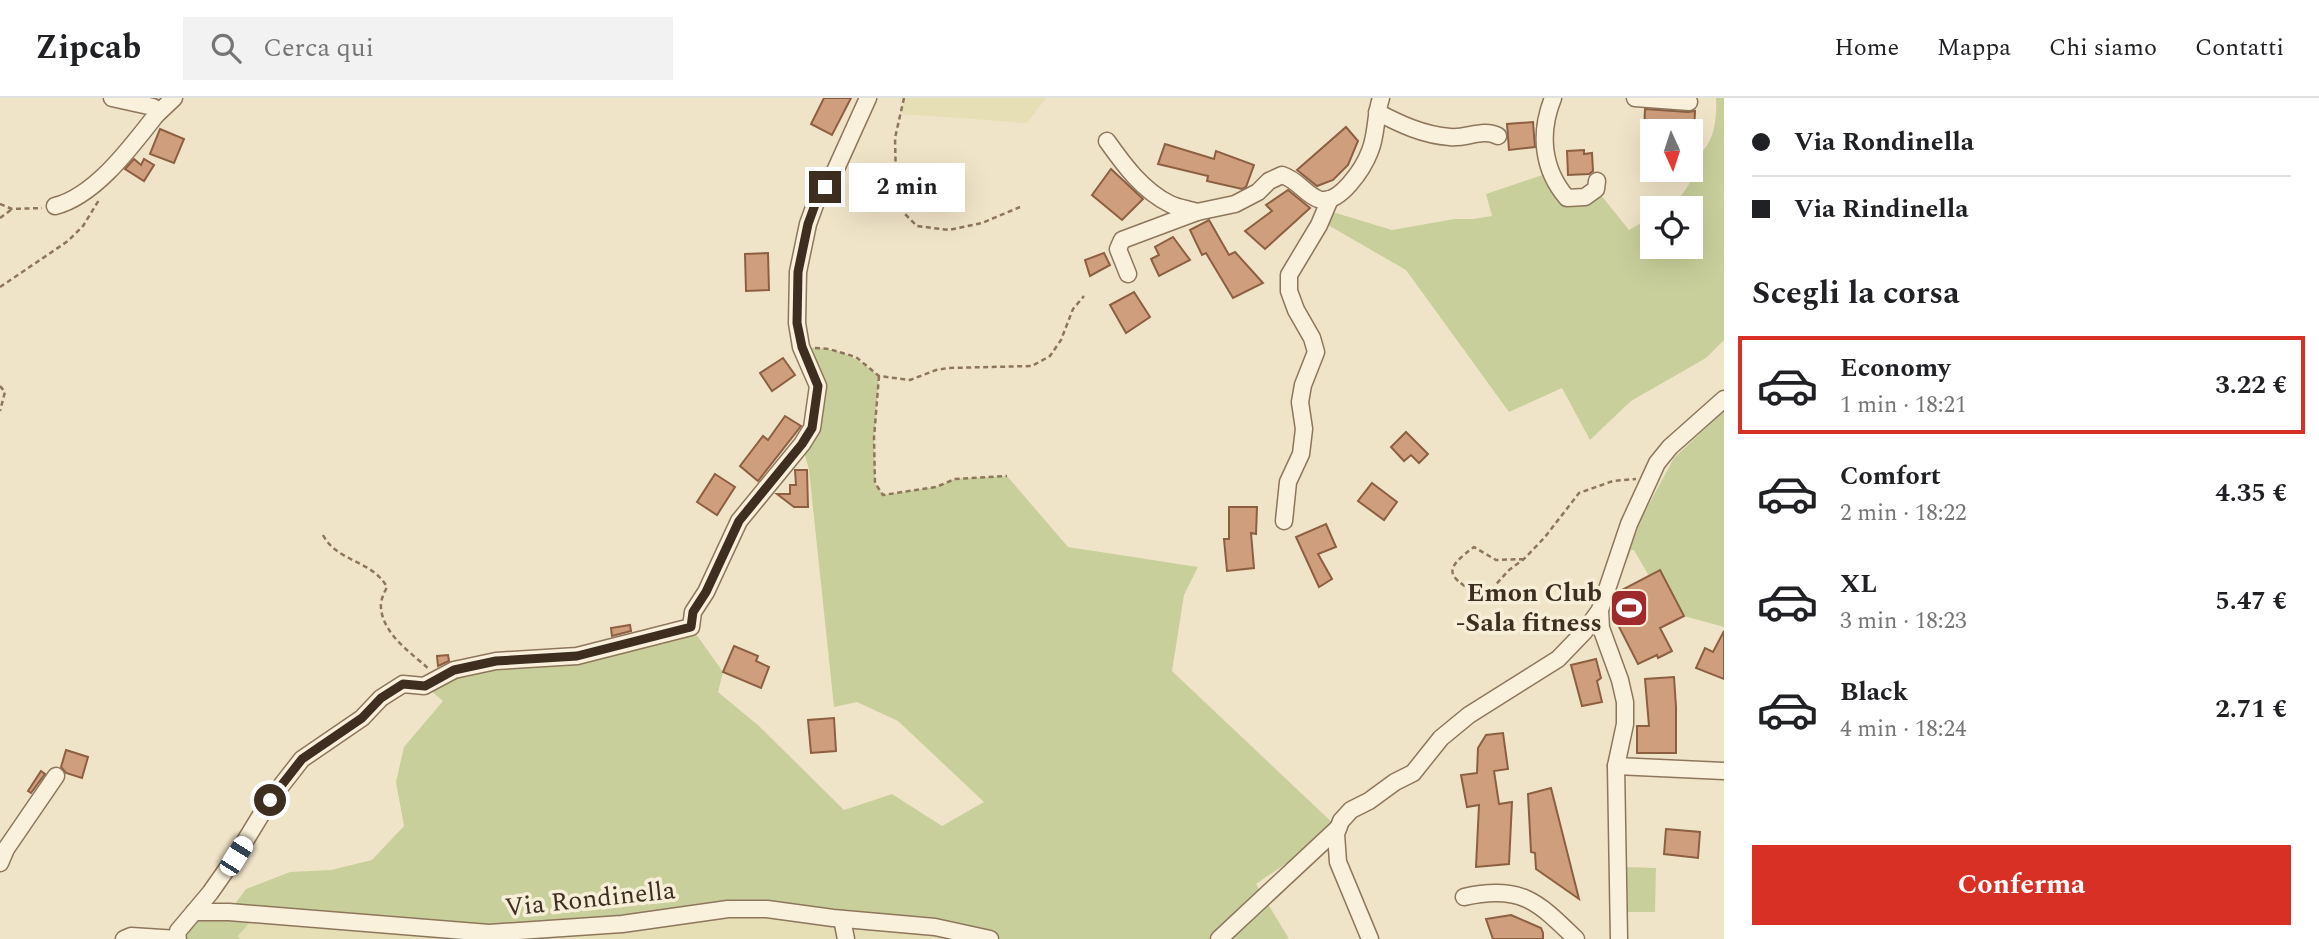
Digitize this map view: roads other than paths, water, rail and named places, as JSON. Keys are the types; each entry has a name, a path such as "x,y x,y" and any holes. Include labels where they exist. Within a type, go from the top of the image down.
{"street":[{"path":"112,98 153,107 156,115"},
{"path":"55,206 70,202 91,187 174,98"},
{"path":"124,939 131,936 178,939 178,931 236,856 270,800 302,759 362,718 381,698 403,684 425,686 454,670 496,661 577,656 691,627 693,612 706,592 739,521 812,428 818,386 802,347 797,323 798,272 808,224 816,202 835,171 868,98"},
{"path":"1553,98 1544,138 1548,163 1556,185 1567,198 1585,197 1596,189 1597,181"},
{"path":"1635,98 1689,102"},
{"path":"1128,274 1118,249 1122,240 1197,212 1235,204 1282,175 1293,179 1319,199 1330,199 1344,190 1355,178 1370,151 1379,105 1420,132 1452,138 1491,132 1499,136"},
{"path":"1107,141 1124,165 1148,190 1171,204 1197,212"},
{"path":"1284,521 1288,482 1301,454 1304,429 1300,402 1303,385 1316,352 1289,291 1289,275 1319,225 1330,199"},
{"path":"1219,939 1338,828 1351,810 1413,773 1441,738 1469,715 1558,659 1584,632 1600,610 1629,524 1657,463 1670,447 1724,399"},
{"path":"1600,610 1601,628 1625,702 1625,724 1616,766 1619,939"},
{"path":"1616,766 1724,771"},
{"path":"0,863 6,849 56,776"},
{"path":"1338,828 1335,848 1338,862 1370,939"},
{"path":"1464,897 1502,891 1529,899 1542,907 1576,939"},
{"name":"Via Rondinella","path":"194,912 229,912 489,933 622,924 728,909 767,909 935,927 990,939"},
{"path":"842,919 846,939"}],"place":[{"name":"Emon Club -Sala fitness","path":"1629,608"}]}
